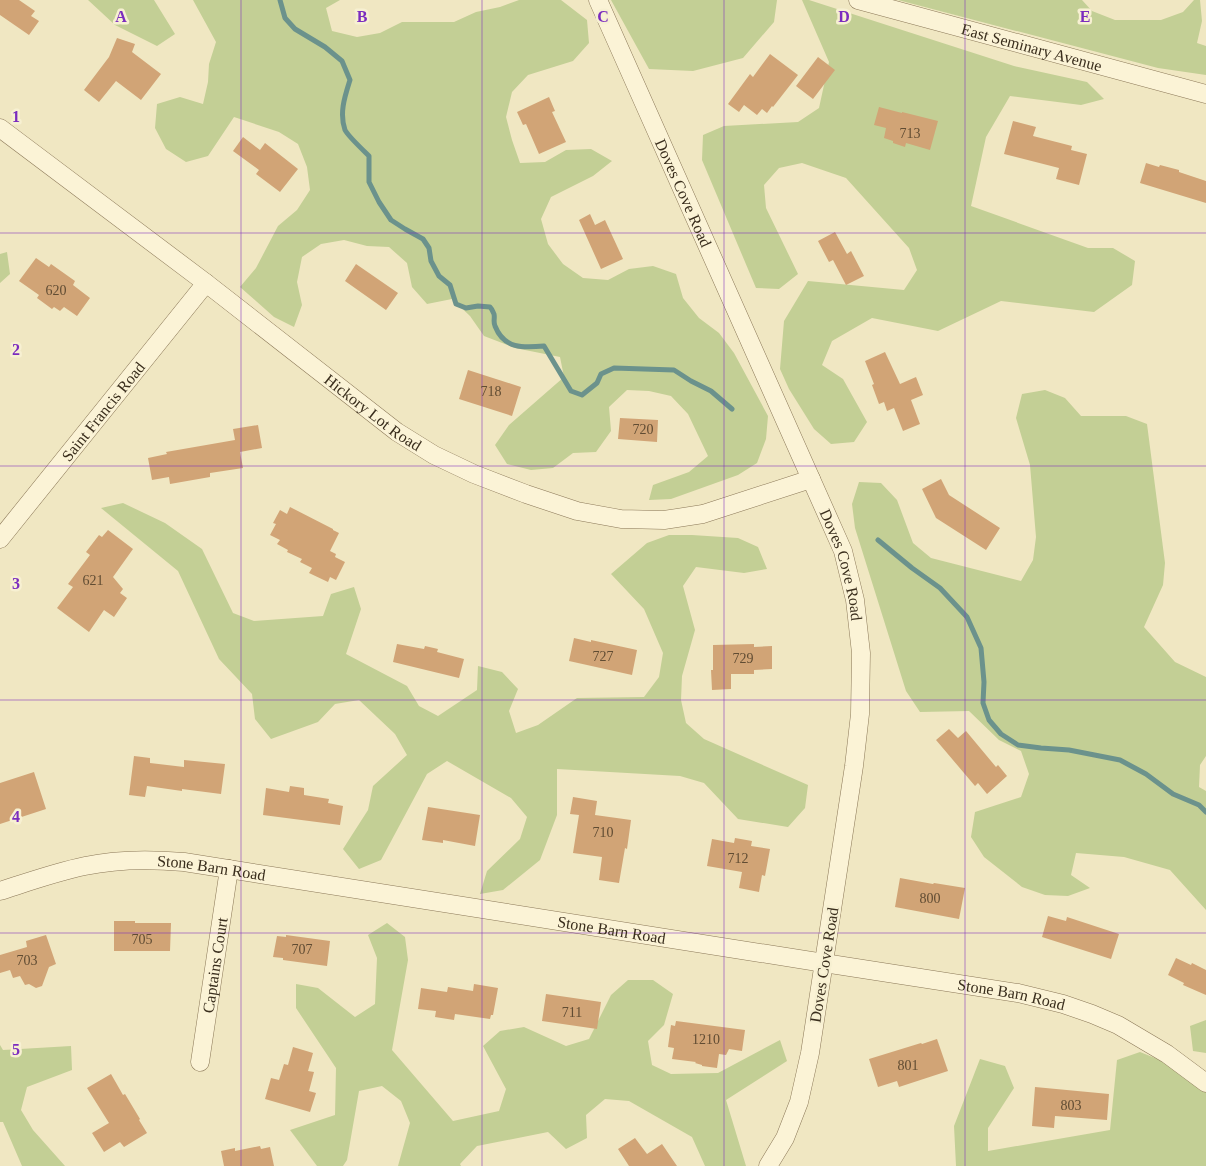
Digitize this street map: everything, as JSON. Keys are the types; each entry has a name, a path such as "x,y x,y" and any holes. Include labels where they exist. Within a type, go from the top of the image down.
{"street":[{"name":"Doves Cove Road","path":"598,0 843,551 855,600 861,653 860,714 854,766 824,963 810,1053 798,1102 785,1138 768,1166"},
{"name":"East Seminary Avenue","path":"858,0 1206,94"},
{"name":"Hickory Lot Road","path":"0,128 206,283 389,426 434,455 474,474 529,496 577,511 622,519 664,520 704,514 810,479"},
{"name":"Saint Francis Road","path":"0,539 206,283"},
{"name":"Stone Barn Road","path":"0,891 84,866 109,862 161,860 1018,992 1064,1004 1118,1025 1167,1054 1206,1083"},
{"name":"Captains Court","path":"200,1062 229,869"}],"green space":[{"path":"88,0 154,0 175,34 157,46 115,25"},
{"path":"193,0 340,0 326,8 332,31 357,37 380,33 402,22 454,22 476,12 500,7 519,0 561,0 587,20 589,43 573,61 528,75 512,92 506,117 520,163 545,162 566,150 591,149 612,161 593,176 551,197 541,219 548,244 563,264 583,278 608,280 629,269 653,266 676,274 683,298 699,318 719,333 734,353 768,416 766,439 757,463 738,475 671,499 649,500 653,485 689,472 708,456 688,414 671,396 649,391 627,390 609,407 611,431 596,452 573,453 553,468 531,470 507,464 495,445 509,425 564,377 560,357 515,348 484,336 470,316 452,299 427,304 412,287 407,263 389,247 367,246 344,240 321,244 302,257 297,282 302,305 294,327 274,317 240,287 256,268 278,226 297,210 310,190 307,167 298,144 279,132 234,117 208,156 186,162 166,149 155,128 157,104 180,97 203,104 208,82 209,64 216,42"},
{"path":"611,0 777,0 774,22 743,58 693,71 649,69"},
{"path":"802,0 809,0 1014,66 1087,82 1104,99 1081,105 1010,96 986,137 971,206 1088,248 1113,248 1135,261 1132,285 1094,312 1001,301 938,331 872,318 832,341 822,365 843,379 867,422 854,442 831,444 814,429 789,389 780,369 784,321 808,281 904,290 917,270 909,248 846,178 802,163 779,168 764,185 766,208 798,274 779,289 756,288 702,160 703,135 724,126 798,122 819,108 829,62"},
{"path":"898,0 1082,0 1092,11 1115,20 1161,20 1183,12 1194,0 1200,0 1202,21 1197,43 1206,46 1206,75 1158,68"},
{"path":"7,252 10,274 0,283 0,254"},
{"path":"1045,390 1065,398 1081,416 1126,416 1147,424 1165,563 1163,585 1144,627 1175,662 1206,677 1206,756 1200,765 1199,787 1206,791 1206,910 1170,870 1124,857 1076,853 1071,875 1090,888 1068,896 1045,895 1022,887 984,857 971,837 975,812 1021,797 1029,774 1021,751 999,740 969,711 920,712 906,691 855,528 852,504 859,482 881,483 897,500 913,543 931,558 1021,581 1033,560 1036,537 1030,465 1016,418 1022,394"},
{"path":"123,503 165,523 202,549 233,613 254,621 323,616 331,594 354,587 361,609 346,654 407,686 419,706 438,716 477,690 478,666 502,672 518,689 509,711 516,733 538,725 577,698 644,697 659,677 663,653 644,609 611,574 647,543 669,535 738,538 758,547 767,569 744,573 696,567 683,586 695,630 682,676 681,700 686,723 704,739 808,785 805,808 788,827 738,819 704,783 680,776 557,769 557,815 540,860 503,890 480,894 487,871 520,839 527,817 511,798 447,761 427,774 381,860 359,869 343,849 368,810 373,786 407,755 395,734 359,700 335,704 318,722 271,739 255,719 252,694 219,659 178,571 101,508"},
{"path":"387,923 405,937 408,960 392,1050 453,1121 499,1111 506,1089 483,1046 500,1031 524,1027 566,1046 589,1039 611,995 628,980 653,980 673,994 664,1025 648,1041 652,1065 671,1074 718,1073 780,1040 787,1061 726,1100 746,1166 705,1166 692,1137 629,1101 605,1099 586,1115 587,1138 566,1149 548,1132 477,1146 460,1164 461,1166 398,1166 410,1123 401,1101 382,1086 359,1091 347,1160 343,1166 317,1166 290,1130 335,1115 336,1068 296,1008 296,984 318,988 355,1017 375,1004 377,958 368,935"},
{"path":"1206,1020 1206,1053 1193,1051 1190,1026"},
{"path":"0,1045 3,1050 71,1046 72,1070 27,1087 21,1110 33,1130 65,1166 22,1166 3,1122 0,1122"},
{"path":"1140,1052 1185,1070 1206,1092 1206,1166 956,1166 954,1126 980,1059 1005,1066 1014,1088 988,1128 988,1151 1110,1130 1117,1060"}],"building":[{"path":"0,0 19,0 35,11 31,16 39,21 29,35 0,15"},
{"path":"117,38 135,44 132,52 161,74 141,100 116,81 99,102 84,90 109,57"},
{"path":"770,54 798,75 767,113 762,109 757,115 744,105 739,112 728,104 750,74 753,77"},
{"path":"818,57 835,70 813,99 796,86"},
{"path":"549,97 555,111 552,112 566,142 539,154 526,124 523,125 517,112"},
{"path":"879,107 938,121 930,150 906,143 905,147 884,138 886,128 874,125"},
{"path":"1013,121 1036,127 1033,136 1072,146 1071,150 1087,154 1079,185 1056,179 1059,168 1004,154"},
{"path":"243,137 260,150 265,143 298,169 280,192 256,174 259,170 233,151"},
{"path":"1146,163 1179,170 1179,172 1206,181 1206,203 1140,183"},
{"path":"590,214 595,225 605,220 623,259 601,269 579,220"},
{"path":"835,232 847,254 851,251 864,276 846,285 833,260 829,262 818,241"},
{"path":"36,258 49,267 51,264 75,281 73,285 90,298 77,316 64,307 60,311 54,307 52,309 37,298 39,295 19,281"},
{"path":"356,264 398,293 386,310 345,281"},
{"path":"885,352 900,384 916,377 923,395 911,400 920,424 903,431 894,408 887,411 884,402 879,404 865,361"},
{"path":"468,370 521,387 512,416 459,399"},
{"path":"620,418 658,420 657,442 618,439"},
{"path":"258,425 262,448 240,452 243,468 210,473 210,477 170,484 169,477 152,480 148,458 167,454 166,452 235,440 233,429"},
{"path":"941,479 949,495 1000,528 986,550 936,518 922,489"},
{"path":"290,507 339,533 330,551 336,554 335,557 345,562 336,580 330,577 328,582 309,573 312,568 300,562 302,559 287,552 288,550 277,544 280,540 270,535 276,524 273,523 280,510 287,514"},
{"path":"108,530 133,549 113,577 123,589 120,593 127,598 114,617 104,610 89,632 57,608 73,587 68,584 90,555 86,552 99,535 102,537"},
{"path":"574,638 637,650 632,675 569,661"},
{"path":"397,644 424,649 425,646 438,649 437,652 464,659 459,678 393,662"},
{"path":"754,644 754,647 772,646 772,669 754,670 754,674 731,674 731,689 712,690 713,645"},
{"path":"949,729 958,738 966,731 996,767 998,765 1007,776 987,794 978,783 975,786 936,740"},
{"path":"134,756 150,758 150,763 184,767 184,760 225,764 221,794 147,786 145,797 129,795"},
{"path":"34,772 46,809 0,824 0,783"},
{"path":"290,786 304,788 304,795 329,799 328,803 343,806 340,825 263,815 266,788 289,792"},
{"path":"573,797 597,801 595,815 631,820 619,883 599,880 602,857 573,853 579,815 570,814"},
{"path":"428,807 480,815 475,846 443,840 443,843 422,840"},
{"path":"735,838 752,841 751,846 770,849 765,876 762,875 759,892 739,888 742,872 707,866 712,839 734,843"},
{"path":"900,878 965,888 959,919 895,907"},
{"path":"1048,916 1066,921 1067,917 1119,934 1111,959 1042,937"},
{"path":"114,921 171,923 170,951 114,951"},
{"path":"46,935 56,964 49,967 42,986 36,988 29,984 25,985 20,976 13,978 10,970 0,973 0,955 27,947 26,941"},
{"path":"286,935 330,941 327,966 273,957 277,936 286,937"},
{"path":"1176,958 1206,970 1206,995 1183,985 1184,983 1168,975"},
{"path":"474,984 498,988 493,1015 491,1015 490,1019 455,1014 454,1020 435,1017 436,1011 418,1009 421,988 447,992 448,987 473,991"},
{"path":"546,994 601,1002 597,1029 542,1021"},
{"path":"676,1021 745,1030 742,1051 729,1049 726,1055 719,1054 717,1068 702,1066 696,1062 672,1059 674,1048 668,1047 671,1025 675,1026"},
{"path":"937,1039 948,1071 899,1087 897,1081 878,1087 869,1059"},
{"path":"293,1047 313,1053 308,1071 314,1072 309,1091 316,1093 310,1112 265,1099 271,1078 279,1080 284,1064 288,1065"},
{"path":"111,1074 123,1095 125,1094 147,1133 124,1147 120,1142 104,1152 92,1133 109,1123 87,1088"},
{"path":"1035,1087 1109,1094 1107,1120 1055,1116 1054,1128 1032,1126"},
{"path":"635,1138 647,1154 662,1144 677,1166 629,1166 618,1149"},
{"path":"260,1146 261,1149 270,1147 274,1166 224,1166 221,1151 235,1148 235,1151"}],"waterway":[{"path":"280,0 285,18 295,29 325,47 342,61 350,80 343,105 343,124 347,133 369,156 369,182 391,220 423,239 429,248 431,261 439,276 450,285 456,304 466,308 490,307 494,314 494,324 499,334 509,343 522,347 544,346 571,391 582,395 597,383 601,374 614,368 674,370 711,391 732,409"},
{"path":"878,540 940,588 967,617 981,648 984,682 983,703 989,720 1001,734 1018,745 1069,750 1120,760 1146,774 1173,794 1199,805 1206,812"}]}
